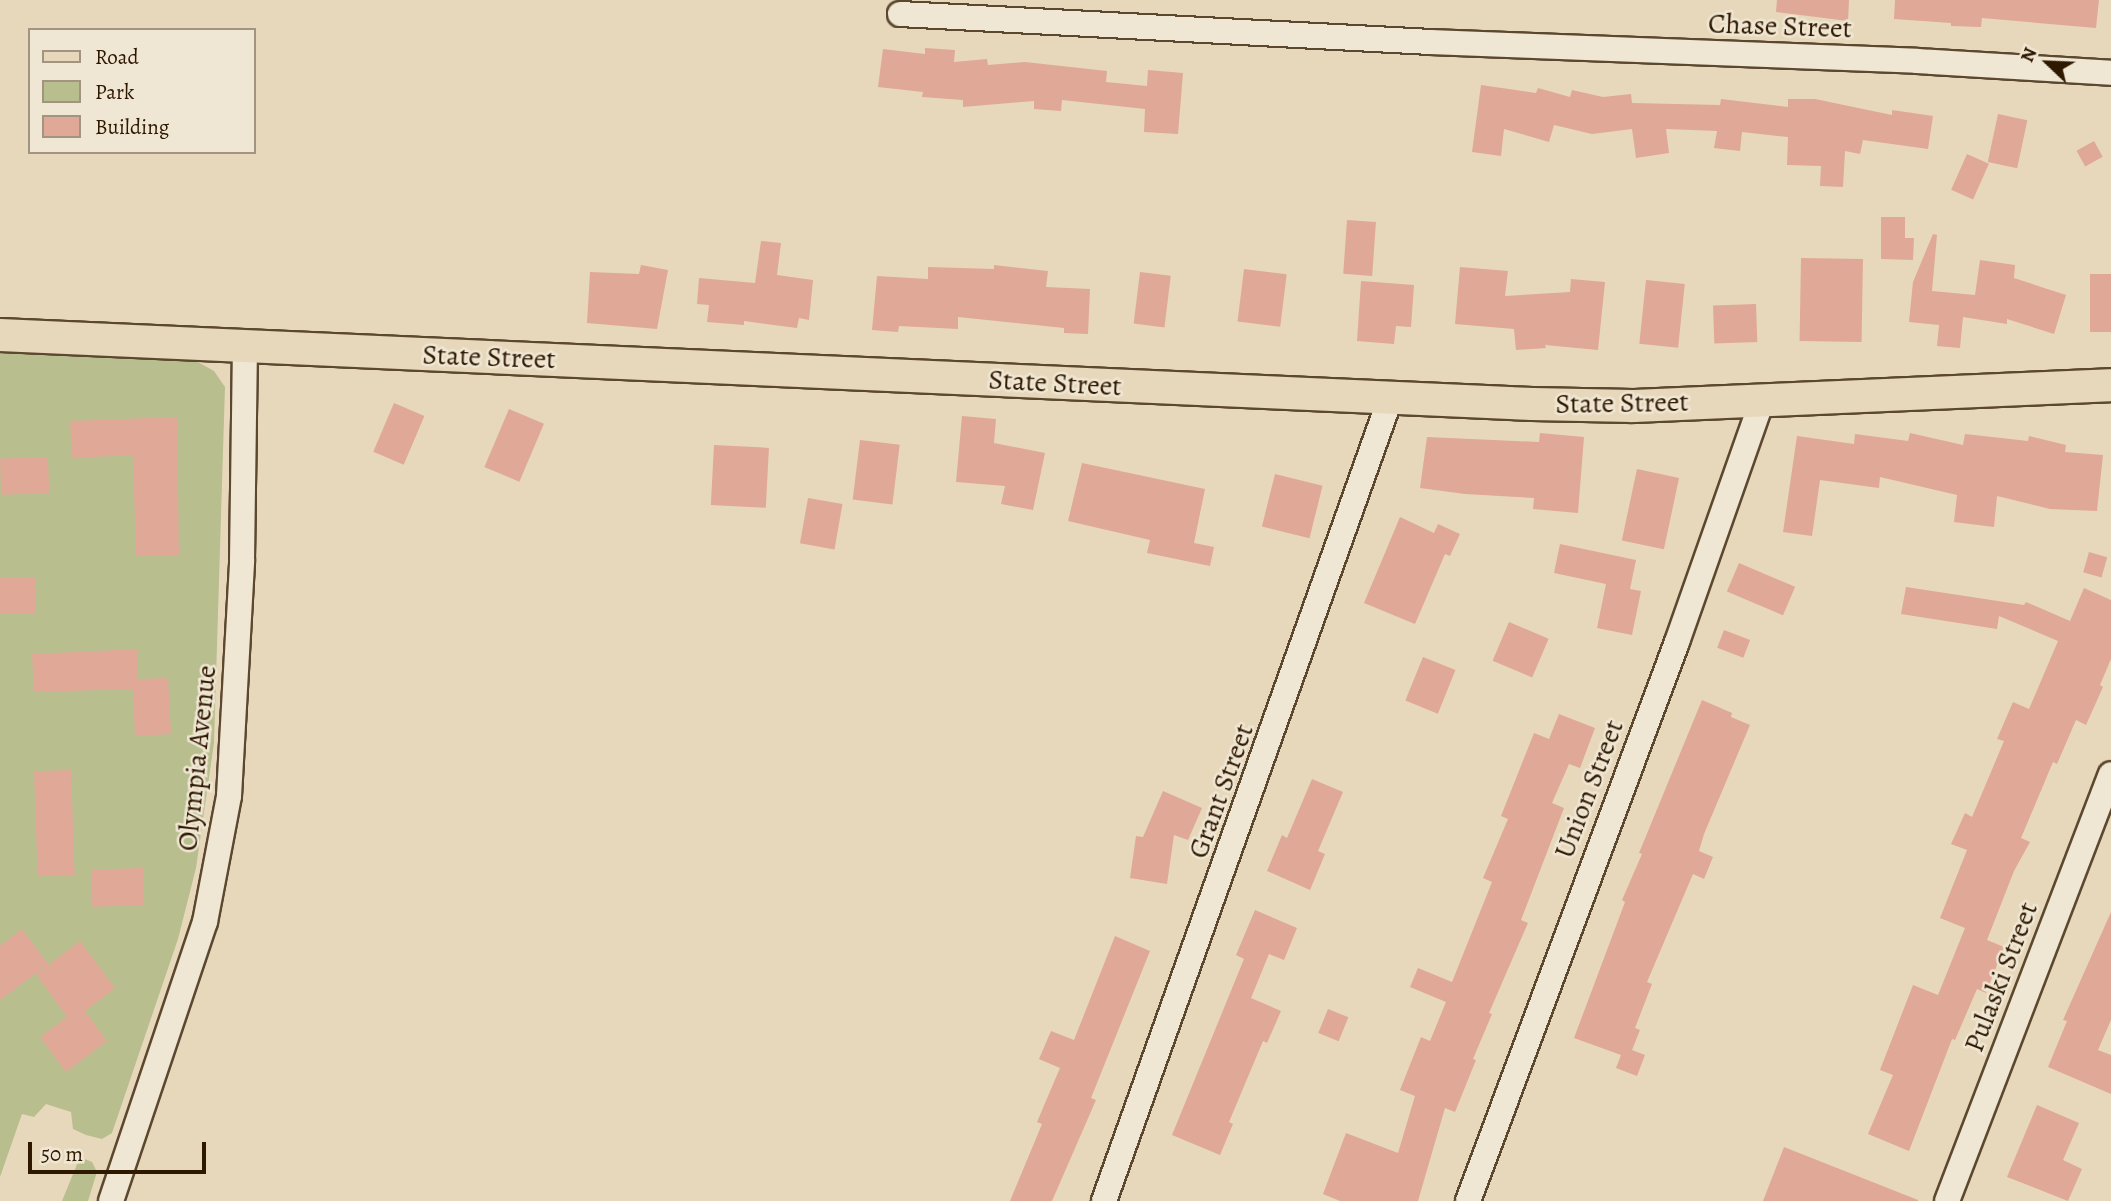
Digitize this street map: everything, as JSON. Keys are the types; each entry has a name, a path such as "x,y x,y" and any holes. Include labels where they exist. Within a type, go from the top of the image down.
{"main road":[{"name":"State Street","path":"0,335 1390,399 1633,406 1763,398 2111,385"}],"street":[{"name":"Chase Street","path":"900,14 1032,23 1930,62 2111,74"},
{"name":"Olympia Avenue","path":"111,1201 205,922 229,796 242,560 245,345"},
{"name":"Union Street","path":"1468,1201 1687,617 1763,398"},
{"name":"Grant Street","path":"1104,1201 1390,399"},
{"name":"Pulaski Street","path":"1947,1201 2111,774"}],"green space":[{"path":"0,353 198,362 214,371 225,387 214,743 196,868 178,939 112,1133 102,1139 86,1135 73,1129 71,1112 46,1104 34,1117 22,1114 0,1177"},
{"path":"80,1157 92,1162 97,1172 88,1201 62,1201"}],"building":[{"path":"1777,0 1849,0 1848,21 1776,12"},
{"path":"1895,0 2099,0 2096,28 1982,18 1981,27 1894,19"},
{"path":"925,48 955,50 954,62 987,59 988,65 1025,62 1107,71 1106,82 1147,86 1148,70 1183,73 1178,134 1144,132 1145,109 1062,100 1061,111 1034,109 1034,101 963,107 963,100 922,97 923,92 878,87 883,49 925,54"},
{"path":"1481,85 1536,93 1538,88 1570,97 1572,90 1603,97 1631,94 1632,103 1720,105 1721,99 1788,107 1788,99 1815,99 1892,115 1892,110 1933,116 1928,149 1863,140 1860,154 1845,151 1843,187 1820,186 1821,166 1787,165 1788,137 1742,132 1740,151 1714,148 1717,131 1666,129 1669,153 1636,158 1632,129 1592,134 1554,125 1549,142 1504,129 1501,156 1472,152"},
{"path":"1998,114 2027,120 2017,168 1988,162"},
{"path":"2094,141 2103,157 2085,166 2077,151"},
{"path":"1967,154 1989,164 1973,199 1951,190"},
{"path":"1881,217 1905,217 1905,238 1914,238 1913,260 1881,259"},
{"path":"1347,220 1376,222 1372,276 1343,274"},
{"path":"1933,234 1937,235 1932,291 1975,295 1980,260 2015,265 2014,278 2066,295 2054,334 2007,319 2007,324 1963,317 1960,348 1937,346 1939,325 1909,322 1913,282"},
{"path":"761,241 781,243 777,275 813,280 809,320 799,318 797,328 744,321 744,325 707,322 709,305 697,304 699,278 755,283"},
{"path":"1801,258 1863,259 1862,342 1800,341"},
{"path":"641,265 668,270 657,329 587,323 590,272 639,274"},
{"path":"994,265 1048,271 1046,287 1090,289 1088,334 1064,333 1064,328 958,317 958,329 899,326 898,332 872,330 877,276 928,279 928,267 994,269"},
{"path":"1460,267 1508,271 1505,296 1570,292 1571,279 1605,282 1598,350 1545,345 1546,348 1516,350 1514,329 1455,324"},
{"path":"1244,269 1287,274 1280,327 1238,322"},
{"path":"1140,272 1171,276 1164,327 1134,324"},
{"path":"2090,274 2111,274 2111,332 2090,332"},
{"path":"1646,280 1685,284 1678,348 1639,344"},
{"path":"1361,281 1414,285 1411,327 1396,326 1394,344 1357,341"},
{"path":"1756,304 1757,342 1714,343 1713,306"},
{"path":"394,403 424,416 404,465 373,452"},
{"path":"509,409 544,424 519,482 484,467"},
{"path":"962,416 996,419 994,443 1045,453 1033,510 1001,504 1005,486 956,482"},
{"path":"177,417 179,555 136,556 133,455 72,458 70,421"},
{"path":"1540,433 1584,437 1578,513 1533,509 1534,498 1420,488 1427,437 1539,442"},
{"path":"1910,433 1963,445 1965,434 2028,441 2029,436 2066,445 2065,452 2103,455 2097,511 2050,509 1997,496 1994,527 1954,522 1957,495 1880,477 1879,488 1820,480 1812,536 1783,532 1797,436 1854,444 1855,434 1908,441"},
{"path":"860,440 900,445 892,504 853,500"},
{"path":"714,445 769,448 766,508 711,505"},
{"path":"48,457 49,493 1,495 0,459"},
{"path":"1082,463 1205,489 1194,543 1214,547 1210,566 1147,553 1150,540 1068,521"},
{"path":"1637,469 1679,478 1664,549 1622,540"},
{"path":"1275,474 1323,486 1309,538 1262,526"},
{"path":"808,498 842,504 834,549 800,543"},
{"path":"1400,517 1434,533 1438,524 1460,534 1450,556 1445,554 1415,624 1364,603"},
{"path":"1560,544 1636,560 1630,589 1641,591 1632,635 1597,628 1606,584 1554,573"},
{"path":"2089,552 2107,557 2101,577 2083,572"},
{"path":"1739,563 1795,587 1783,615 1727,592"},
{"path":"0,578 36,578 36,614 0,614"},
{"path":"1906,587 2024,605 2026,602 2070,621 2084,588 2111,600 2111,659 2100,685 2103,687 2086,725 2076,720 2057,764 2053,762 2021,838 2030,842 2014,871 1987,940 2004,947 1986,993 1977,989 1955,1040 1952,1039 1909,1151 1868,1134 1893,1075 1880,1070 1913,985 1938,995 1965,928 1940,918 1967,850 1951,844 1965,813 1972,817 2004,741 1997,739 2013,702 2029,709 2058,641 1999,616 1997,629 1901,614"},
{"path":"1509,622 1549,639 1532,677 1493,661"},
{"path":"1724,630 1750,640 1743,658 1717,648"},
{"path":"137,649 138,679 168,678 171,734 135,736 133,689 34,692 32,654"},
{"path":"1423,657 1455,670 1438,714 1405,701"},
{"path":"1702,700 1732,713 1731,717 1750,725 1699,851 1713,857 1704,879 1693,874 1647,982 1652,984 1635,1028 1640,1030 1632,1050 1645,1055 1637,1076 1616,1068 1621,1055 1574,1038 1625,902 1622,900 1642,854 1639,853"},
{"path":"1559,714 1595,728 1580,768 1569,764 1552,803 1564,808 1521,920 1528,923 1489,1013 1492,1014 1455,1112 1445,1108 1418,1201 1340,1201 1323,1194 1346,1133 1398,1153 1415,1096 1400,1090 1421,1037 1430,1041 1446,1002 1410,987 1418,968 1452,982 1492,882 1483,878 1508,819 1501,816 1534,733 1549,739"},
{"path":"71,770 75,875 38,876 34,771"},
{"path":"1312,779 1343,792 1318,851 1325,854 1310,890 1267,871 1282,835 1287,838"},
{"path":"1163,791 1202,808 1188,840 1174,835 1167,884 1130,878 1136,836 1143,837"},
{"path":"143,868 144,905 92,907 91,870"},
{"path":"1255,910 1297,928 1284,960 1269,954 1251,998 1281,1011 1267,1043 1263,1041 1229,1122 1233,1124 1220,1155 1172,1135 1244,959 1236,955"},
{"path":"2111,912 2111,1020 2098,1050 2111,1055 2111,1094 2048,1067 2067,1021 2063,1020"},
{"path":"22,929 48,964 0,1000 0,946"},
{"path":"1115,936 1150,951 1091,1098 1096,1100 1052,1201 1010,1201 1042,1124 1037,1122 1060,1068 1039,1059 1051,1031 1074,1040"},
{"path":"80,941 115,988 85,1011 107,1041 66,1072 40,1037 67,1017 36,974"},
{"path":"1328,1009 1348,1017 1339,1041 1318,1033"},
{"path":"2037,1105 2079,1123 2063,1160 2082,1169 2068,1201 2007,1177"},
{"path":"1784,1147 1918,1200 1918,1201 1763,1201"}]}
